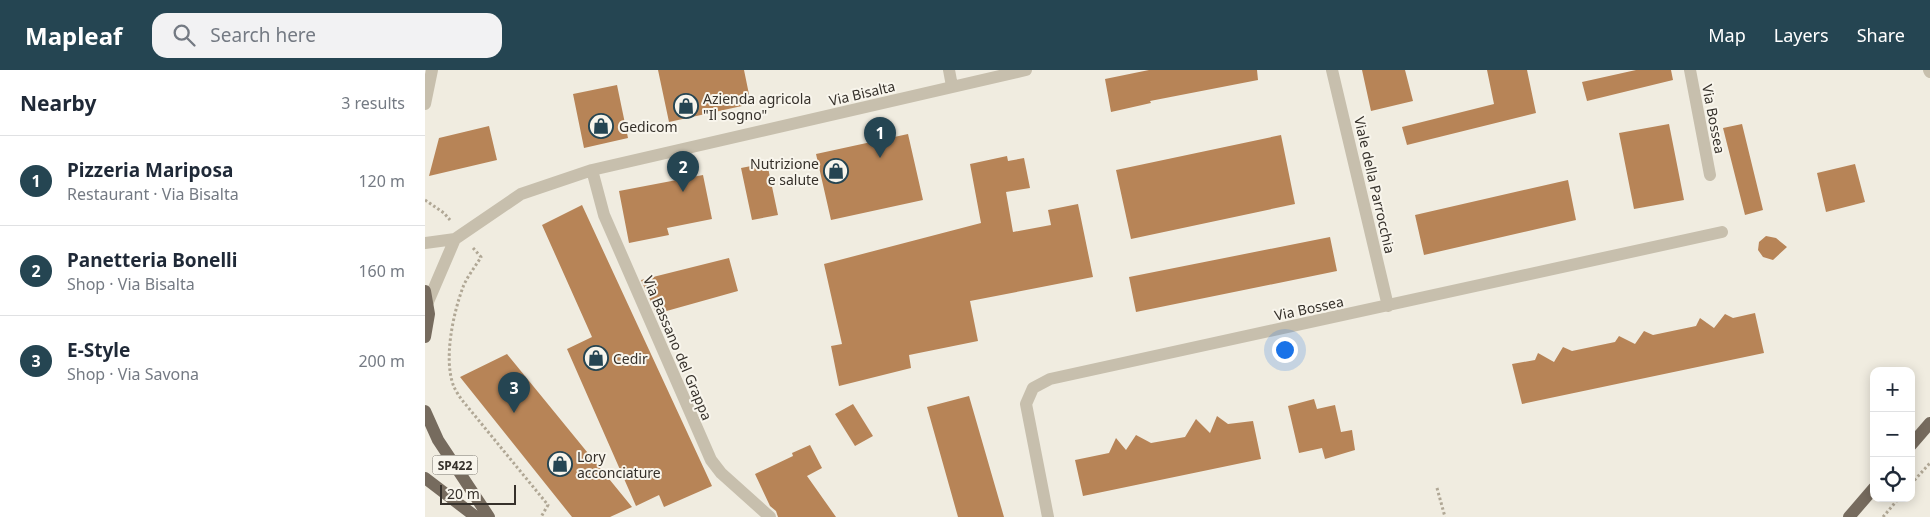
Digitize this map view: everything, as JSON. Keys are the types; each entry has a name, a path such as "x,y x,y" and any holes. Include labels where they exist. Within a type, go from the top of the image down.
{"main road":[{"path":"425,336 429,314 427,296"},
{"name":"SP422","path":"425,411 438,440 489,517"},
{"path":"1915,440 1930,423"},
{"name":"SP422","path":"425,478 476,517"},
{"path":"1849,517 1870,493"}],"street":[{"path":"425,104 432,70"},
{"path":"949,70 952,86"},
{"name":"Via Bisalta","path":"425,243 455,239 521,194 592,170 1026,70"},
{"name":"Viale della Parrocchia","path":"1332,70 1388,306"},
{"name":"Via Bossea","path":"1690,70 1710,174"},
{"name":"Via Bassano del Grappa","path":"592,170 604,215 711,460 721,473 770,517"},
{"name":"Via Bossea","path":"1048,517 1026,404 1033,388 1051,379 1722,232"},
{"path":"427,296 455,239"}],"path":[{"path":"425,200 444,213"},
{"path":"481,258 464,286 455,312 449,356 450,373 454,387 462,400 548,505 541,517"},
{"path":"1915,480 1930,463"},
{"path":"1437,488 1445,517"},
{"path":"1883,517 1896,502"}],"building":[{"path":"658,70 744,70 751,104 669,122"},
{"path":"1149,70 1257,70 1258,80 1150,101 1151,103 1111,112 1105,79"},
{"path":"1362,70 1405,70 1413,101 1371,111"},
{"path":"1487,70 1527,70 1536,113 1407,145 1402,127 1494,104"},
{"path":"1636,70 1671,70 1673,80 1587,101 1582,82"},
{"path":"617,85 628,138 584,148 573,94"},
{"path":"1669,124 1684,200 1634,209 1619,133"},
{"path":"1742,124 1763,210 1745,215 1723,128"},
{"path":"489,126 497,160 429,176 439,138"},
{"path":"908,134 923,200 831,220 816,154"},
{"path":"1281,135 1295,204 1131,239 1116,170"},
{"path":"1007,156 1008,161 1024,158 1030,188 1006,192 1013,232 1051,225 1048,210 1078,204 1093,277 970,301 978,341 909,355 911,368 839,386 831,346 842,344 824,264 981,223 970,164"},
{"path":"767,163 778,215 752,220 741,168"},
{"path":"1855,164 1865,202 1826,212 1817,173"},
{"path":"703,175 712,219 667,228 669,235 629,243 619,191"},
{"path":"1568,180 1576,220 1424,255 1415,215"},
{"path":"582,205 712,486 664,507 659,495 636,506 567,349 592,337 542,225"},
{"path":"1766,236 1776,238 1787,247 1773,260 1763,257 1758,250 1759,242"},
{"path":"1330,237 1337,271 1136,312 1129,277"},
{"path":"729,258 738,291 657,315 641,280"},
{"path":"1755,313 1764,353 1522,404 1512,364 1535,360 1538,353 1554,362 1563,347 1572,351 1615,342 1619,336 1635,344 1644,331 1653,335 1696,326 1700,318 1714,328 1725,314 1733,318"},
{"path":"507,354 632,507 610,517 572,517 460,377"},
{"path":"969,396 1004,517 958,517 927,407"},
{"path":"1314,399 1317,409 1335,405 1341,432 1352,430 1355,450 1325,459 1322,448 1299,453 1288,406"},
{"path":"853,404 873,436 855,446 835,414"},
{"path":"1217,416 1228,424 1253,421 1261,459 1083,496 1075,460 1109,453 1116,438 1126,450 1136,435 1151,443 1185,437 1196,419 1210,433"},
{"path":"810,445 822,468 807,476 836,517 778,517 776,511 770,506 755,474 793,456 792,453"}],"place":[{"name":"Azienda agricola \"Il sogno\"","path":"686,106"},
{"name":"Gedicom","path":"601,126"},
{"name":"Pizzeria Mariposa","path":"880,158"},
{"name":"Nutrizione e salute","path":"836,171"},
{"name":"Panetteria Bonelli","path":"683,192"},
{"name":"Cedir","path":"596,358"},
{"name":"E-Style","path":"514,413"},
{"name":"Lory acconciature","path":"560,464"}]}
